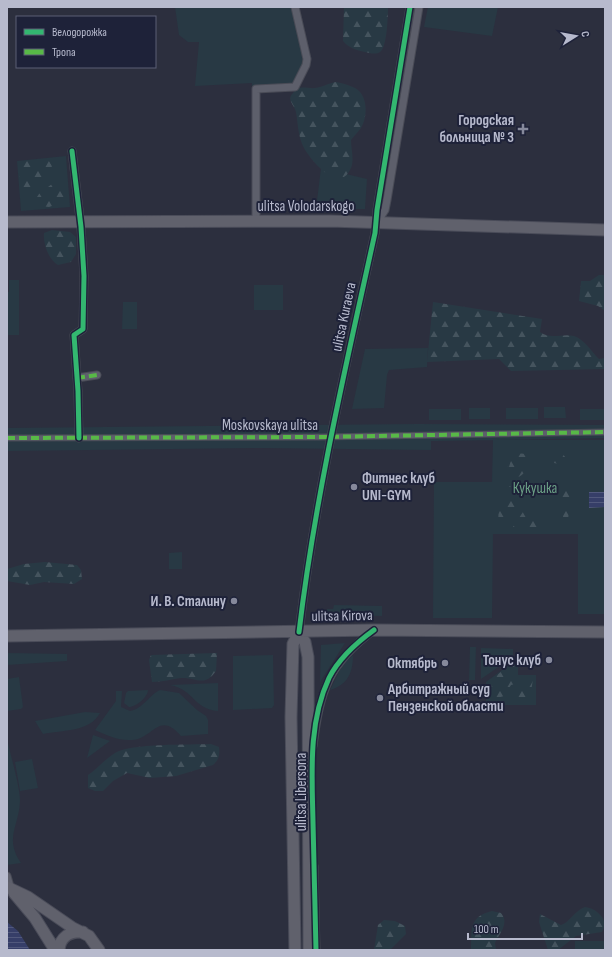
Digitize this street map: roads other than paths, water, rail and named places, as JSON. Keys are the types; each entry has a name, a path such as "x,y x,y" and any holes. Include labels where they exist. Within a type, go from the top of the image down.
{"main road":[{"name":"ulitsa Volodarskogo","path":"7,222 377,222 605,230"},
{"name":"ulitsa Kirova","path":"7,636 374,630 605,632"},
{"path":"295,950 291,726 293,644 299,632"},
{"path":"299,632 305,642 308,658 307,727 309,950"},
{"path":"9,889 35,901 83,932 94,940 99,950"},
{"path":"9,889 35,918 55,950"},
{"path":"59,950 61,941 68,935 83,932"}],"street":[{"path":"256,221 256,89 295,87 301,78 307,58 295,7"},
{"name":"ulitsa Kuraeva","path":"299,632 306,581 331,436 377,222 377,210 410,7"},
{"name":"ulitsa Kuraeva","path":"377,222 385,210 387,200 419,7"},
{"path":"72,151 80,221 84,276 83,329 74,335 77,378 78,438"},
{"path":"77,378 96,375"},
{"name":"Moskovskaya ulitsa","path":"7,438 331,436 605,432"},
{"name":"ulitsa Libersona","path":"316,950 312,754 317,714 322,693 339,662 355,644 374,630"},
{"path":"7,876 9,889"}],"water":[{"path":"589,492 605,492 605,507 589,508"},
{"path":"7,922 18,931 30,950 7,950"}],"place":[{"name":"Городская больница № 3","path":"523,129"},
{"name":"Фитнес клуб UNI-GYM","path":"354,487"},
{"name":"И. В. Сталину","path":"234,601"},
{"name":"Тонус клуб","path":"549,660"},
{"name":"Октябрь","path":"445,663"},
{"name":"Арбитражный суд Пензенской области","path":"380,698"}],"park label":[{"name":"Кукушка","path":"535,488"}]}
